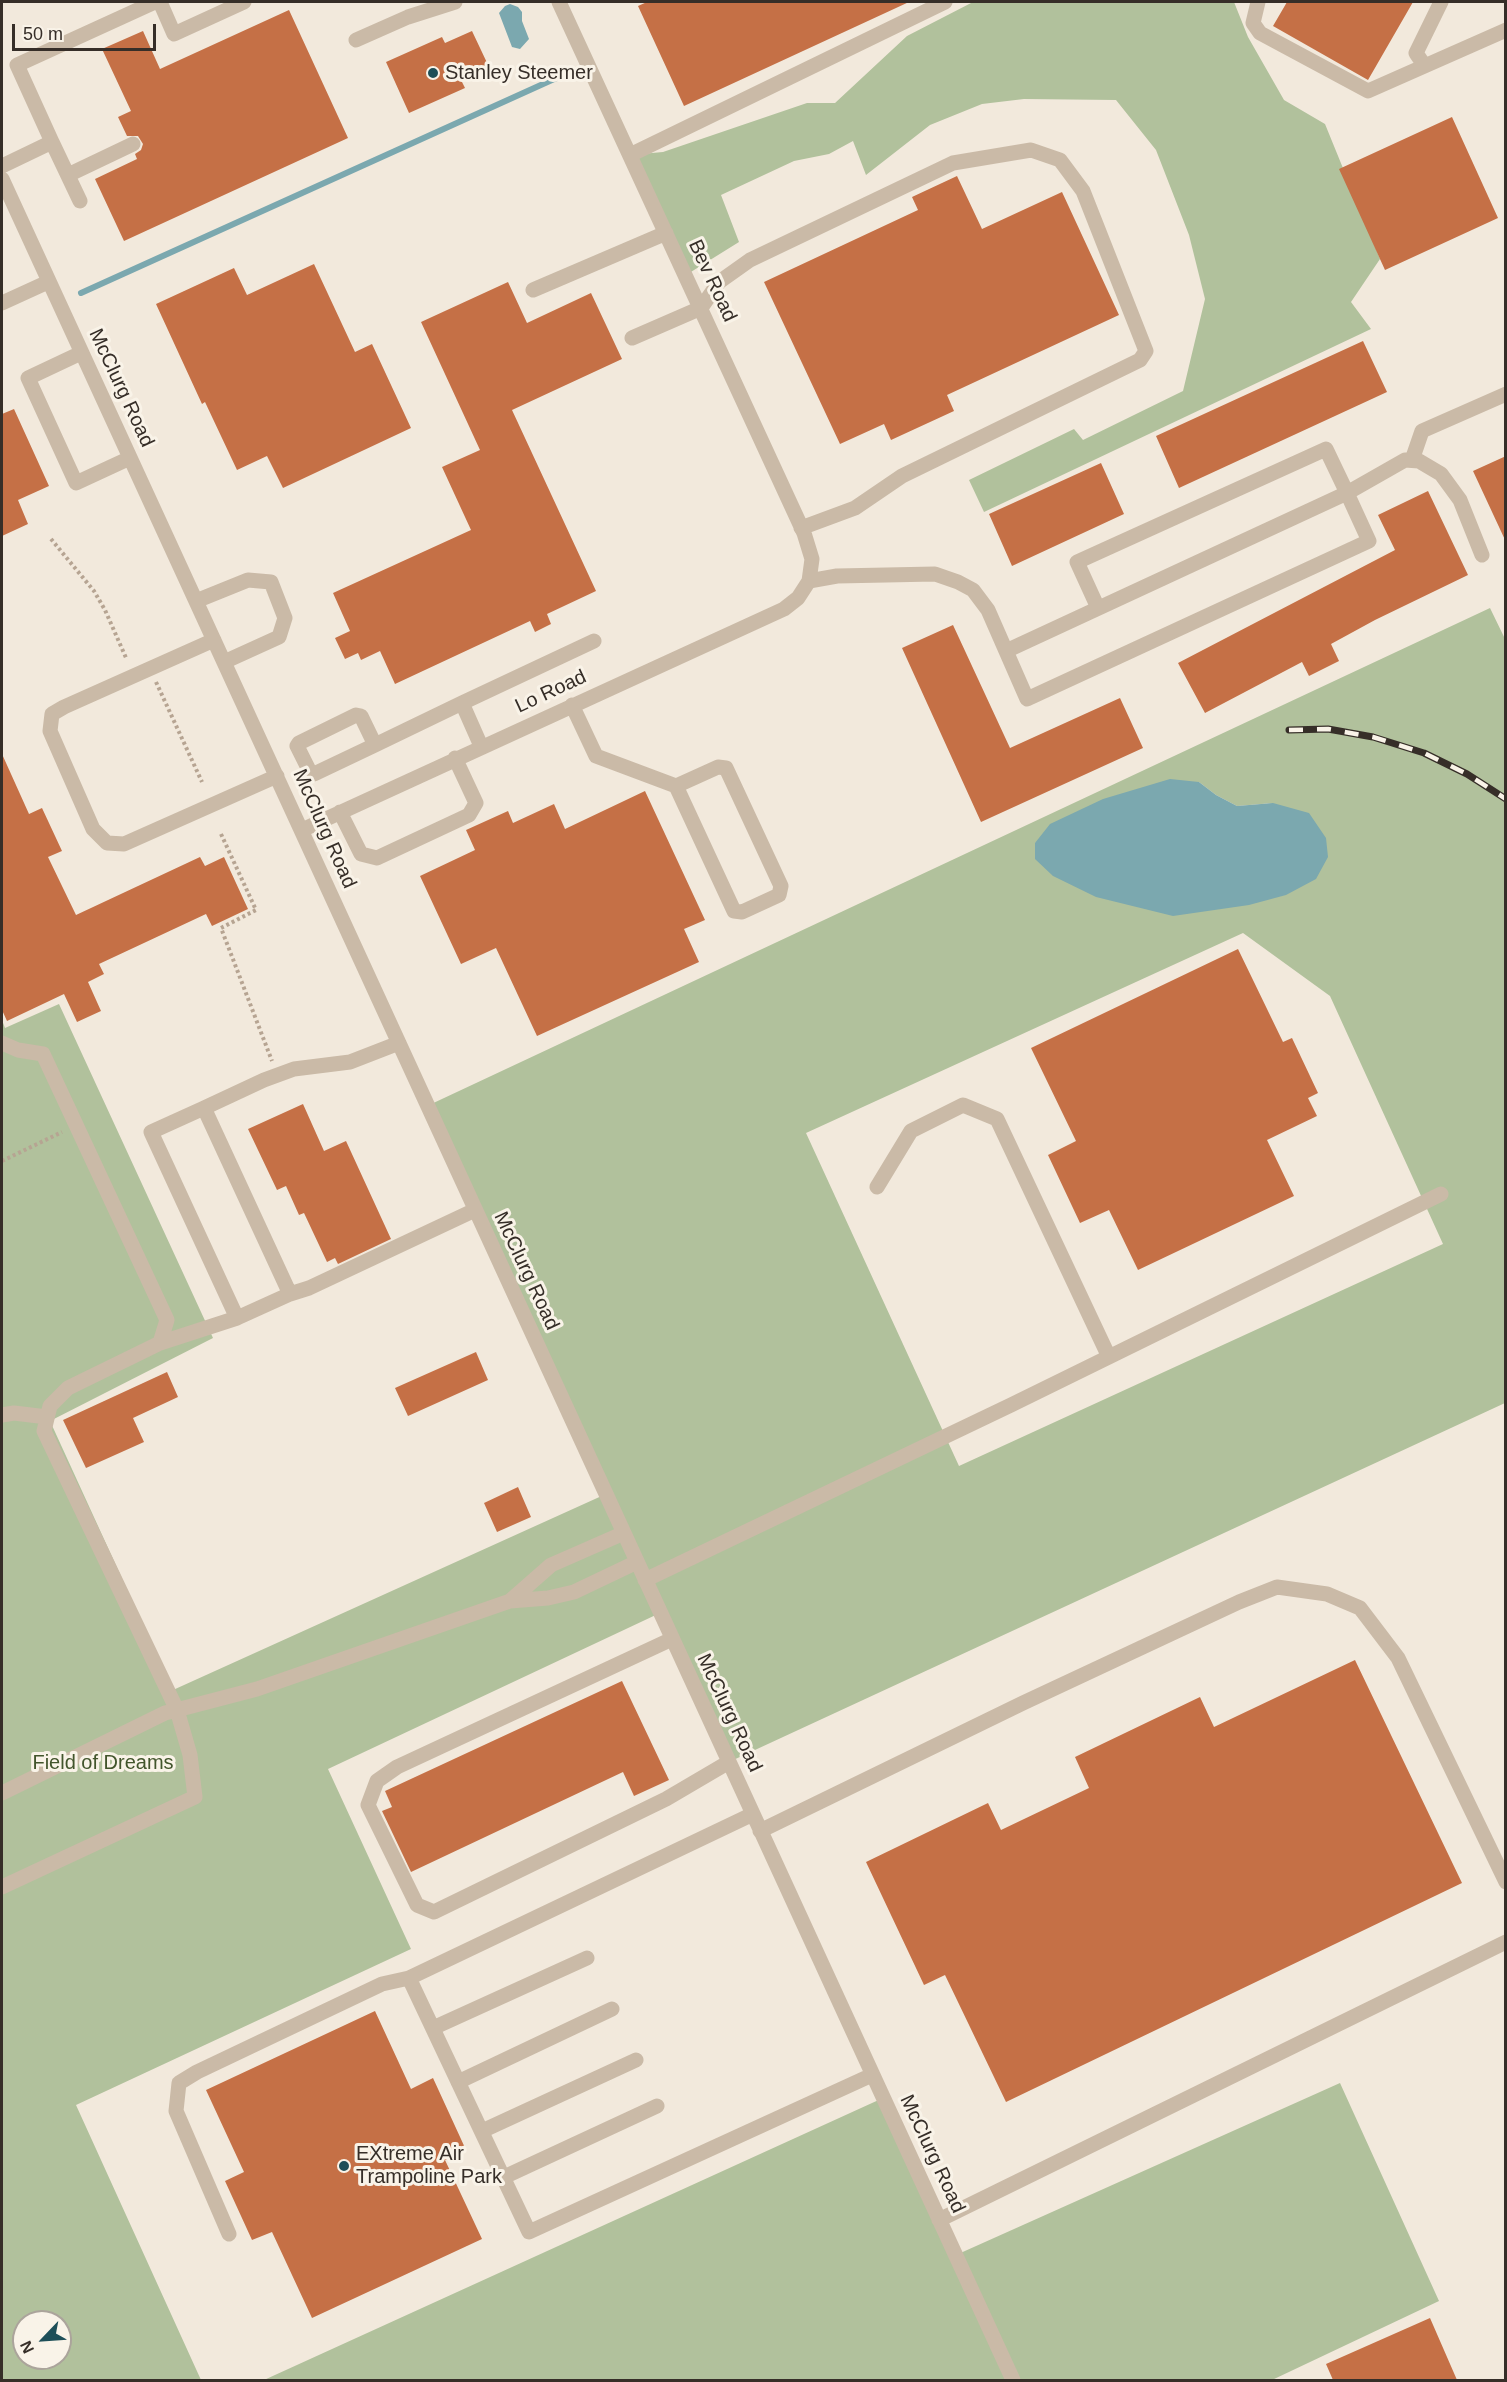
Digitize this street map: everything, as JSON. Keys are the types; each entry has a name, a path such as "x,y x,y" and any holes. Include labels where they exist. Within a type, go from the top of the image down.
{"street":[{"path":"80,201 17,65 157,2 174,34 244,2"},
{"path":"356,40 408,17 455,2"},
{"name":"Bev Road","path":"559,2 801,528 812,559 808,582"},
{"path":"630,155 945,2"},
{"path":"1258,2 1253,22 1260,33 1368,90 1506,30"},
{"path":"1424,65 1416,53 1441,2"},
{"path":"2,166 52,142"},
{"path":"68,175 133,144"},
{"path":"632,339 701,308 719,282 750,260 953,163 1031,150 1060,160 1083,191 1146,351 1140,360 902,476 855,508 801,528"},
{"name":"McClurg Road","path":"2,179 8,208 48,282 130,458 1013,2380"},
{"path":"533,290 666,233"},
{"path":"2,303 48,282"},
{"path":"81,353 28,378 76,483 130,458"},
{"path":"1412,460 1422,431 1506,394"},
{"path":"808,582 837,576 935,574 973,590 988,610 1027,699 1369,541 1326,449 1077,562 1098,608"},
{"path":"1006,651 1347,493 1405,460 1419,461 1440,474 1460,500 1482,555"},
{"path":"196,601 248,580 271,582 285,618 279,637 224,662"},
{"name":"Lo Road","path":"302,830 784,609 798,598 808,582"},
{"path":"214,640 52,714 50,731 93,829 106,843 124,844 277,777"},
{"path":"375,745 361,716 356,715 299,742 297,746 310,772 314,774 375,745 594,640"},
{"path":"462,703 481,746"},
{"path":"572,705 596,756 676,786 734,911 742,912 779,895 781,886 726,768 718,767 676,786"},
{"path":"340,812 361,854 378,858 469,815 476,803 455,758"},
{"path":"2,1043 18,1050 43,1054 167,1320 160,1343"},
{"path":"237,1318 151,1132 278,1075 294,1070 350,1062 399,1043"},
{"path":"877,1187 911,1131 963,1105 996,1119 1109,1357"},
{"path":"204,1108 290,1294"},
{"path":"645,1580 1109,1357 1441,1194"},
{"path":"2,1887 195,1797 190,1755 177,1710 44,1431 50,1406 68,1388 160,1343 237,1318 309,1288 475,1210"},
{"path":"2,1414 47,1417"},
{"path":"510,1601 551,1565 624,1533"},
{"path":"2,1793 165,1713 257,1689 510,1601 548,1598 574,1592 637,1562"},
{"path":"760,1831 1023,1703 1239,1602 1277,1587 1327,1594 1360,1608 1398,1658 1506,1882"},
{"path":"672,1639 397,1767 377,1780 368,1805 417,1905 434,1912 666,1799 729,1762"},
{"path":"229,2234 176,2111 179,2084 197,2072 382,1984 409,1978 753,1814"},
{"path":"939,2220 1506,1942"},
{"path":"433,2028 587,1958"},
{"path":"409,1978 530,2232 873,2075"},
{"path":"458,2082 612,2009"},
{"path":"482,2131 636,2060"},
{"path":"504,2177 657,2106"}],"path":[{"path":"51,539 94,591 131,669"},
{"path":"154,677 202,782"},
{"path":"221,834 256,910 221,928 278,1075"},
{"path":"2,1161 76,1125"}],"green space":[{"path":"973,2 1234,2 1248,37 1284,100 1325,124 1380,259 1351,302 1371,329 984,512 969,480 1074,429 1083,440 1183,391 1205,299 1189,235 1156,150 1116,100 1024,99 982,104 930,125 866,175 853,141 829,154 794,161 721,195 739,242 686,275 630,155 663,152 807,103 835,103 907,36"},
{"name":"Field of Dreams","path":"1490,608 1506,641 1505,1403 729,1762 660,1613 328,1769 411,1949 76,2105 201,2380 2,2380 2,1020 5,1028 59,1004 213,1338 50,1421 173,1690 606,1494 427,1106","holes":["1199,782 1216,795 1237,806 1273,803 1035,843","1243,933 1330,996 1443,1244 959,1466 806,1133"]},
{"path":"1340,2083 1439,2301 1272,2380 264,2380 883,2098 956,2255"}],"water":[{"path":"510,4 518,7 522,12 522,21 529,39 520,49 512,47 499,13"},
{"path":"1170,779 1199,782 1216,795 1237,806 1273,803 1309,813 1326,838 1328,857 1316,879 1286,895 1249,905 1173,916 1096,897 1053,876 1035,859 1035,843 1050,824 1103,799"}],"building":[{"path":"647,2 909,2 684,106 638,6"},
{"path":"1287,2 1413,2 1368,80 1273,26"},
{"path":"289,10 348,138 124,241 95,179 137,159 135,154 141,150 143,144 138,136 127,136 118,117 131,111 102,49 143,31 160,69"},
{"name":"Stanley Steemer","path":"472,31 489,67 461,80 465,88 409,113 386,62 442,37 445,43"},
{"path":"1452,117 1498,218 1385,270 1339,169"},
{"path":"957,176 982,229 1062,192 1119,315 947,395 954,411 891,440 884,424 840,444 764,282 918,210 912,197"},
{"path":"314,264 355,352 372,344 411,428 283,488 267,456 237,470 205,402 202,404 156,304 234,268 247,295"},
{"path":"508,282 527,323 591,293 622,359 512,410 596,591 547,614 551,624 535,632 530,621 395,684 380,651 361,660 358,653 345,659 335,638 350,631 333,593 471,530 442,467 480,450 421,322"},
{"path":"1363,341 1387,392 1179,488 1156,436"},
{"path":"14,409 49,486 18,500 28,524 2,536 2,414"},
{"path":"1506,456 1506,542 1473,471"},
{"path":"1101,463 1124,514 1012,566 989,514"},
{"path":"1428,491 1468,575 1331,644 1339,661 1309,676 1302,662 1205,713 1178,663 1395,550 1378,515"},
{"path":"953,625 1010,748 1120,698 1143,748 981,822 902,648"},
{"path":"2,754 29,814 42,808 62,851 48,857 76,915 200,857 205,866 224,857 248,909 212,926 206,914 99,964 104,974 88,982 101,1011 77,1022 64,994 7,1021 2,1010"},
{"path":"645,791 705,920 684,929 699,962 537,1036 496,948 461,964 420,876 475,850 466,830 508,811 513,823 554,804 565,829"},
{"path":"1238,949 1283,1042 1292,1038 1318,1093 1308,1098 1317,1116 1267,1140 1294,1196 1138,1270 1109,1210 1080,1223 1048,1155 1076,1141 1031,1048"},
{"path":"303,1104 324,1151 346,1141 391,1239 338,1264 335,1258 327,1262 304,1213 299,1215 286,1186 277,1190 248,1129"},
{"path":"476,1352 488,1380 408,1416 395,1388"},
{"path":"167,1372 178,1397 133,1418 144,1442 86,1468 63,1420"},
{"path":"518,1487 531,1517 497,1532 484,1503"},
{"path":"1355,1660 1462,1883 1006,2102 945,1975 924,1985 866,1862 988,1803 1001,1830 1089,1788 1075,1757 1200,1697 1214,1727"},
{"path":"622,1681 669,1780 634,1796 623,1772 411,1872 382,1811 392,1807 385,1791"},
{"name":"EXtreme Air Trampoline Park","path":"375,2011 411,2089 433,2078 466,2150 445,2160 482,2239 312,2318 272,2232 252,2240 225,2181 244,2172 206,2090"},
{"path":"1430,2318 1457,2380 1333,2380 1326,2364"}],"waterway":[{"path":"81,293 563,75"}],"railway":[{"path":"1289,730 1328,729 1373,737 1424,753 1467,774 1506,799"}],"place":[{"name":"Stanley Steemer","path":"433,73"},
{"name":"EXtreme Air Trampoline Park","path":"344,2166"}]}
